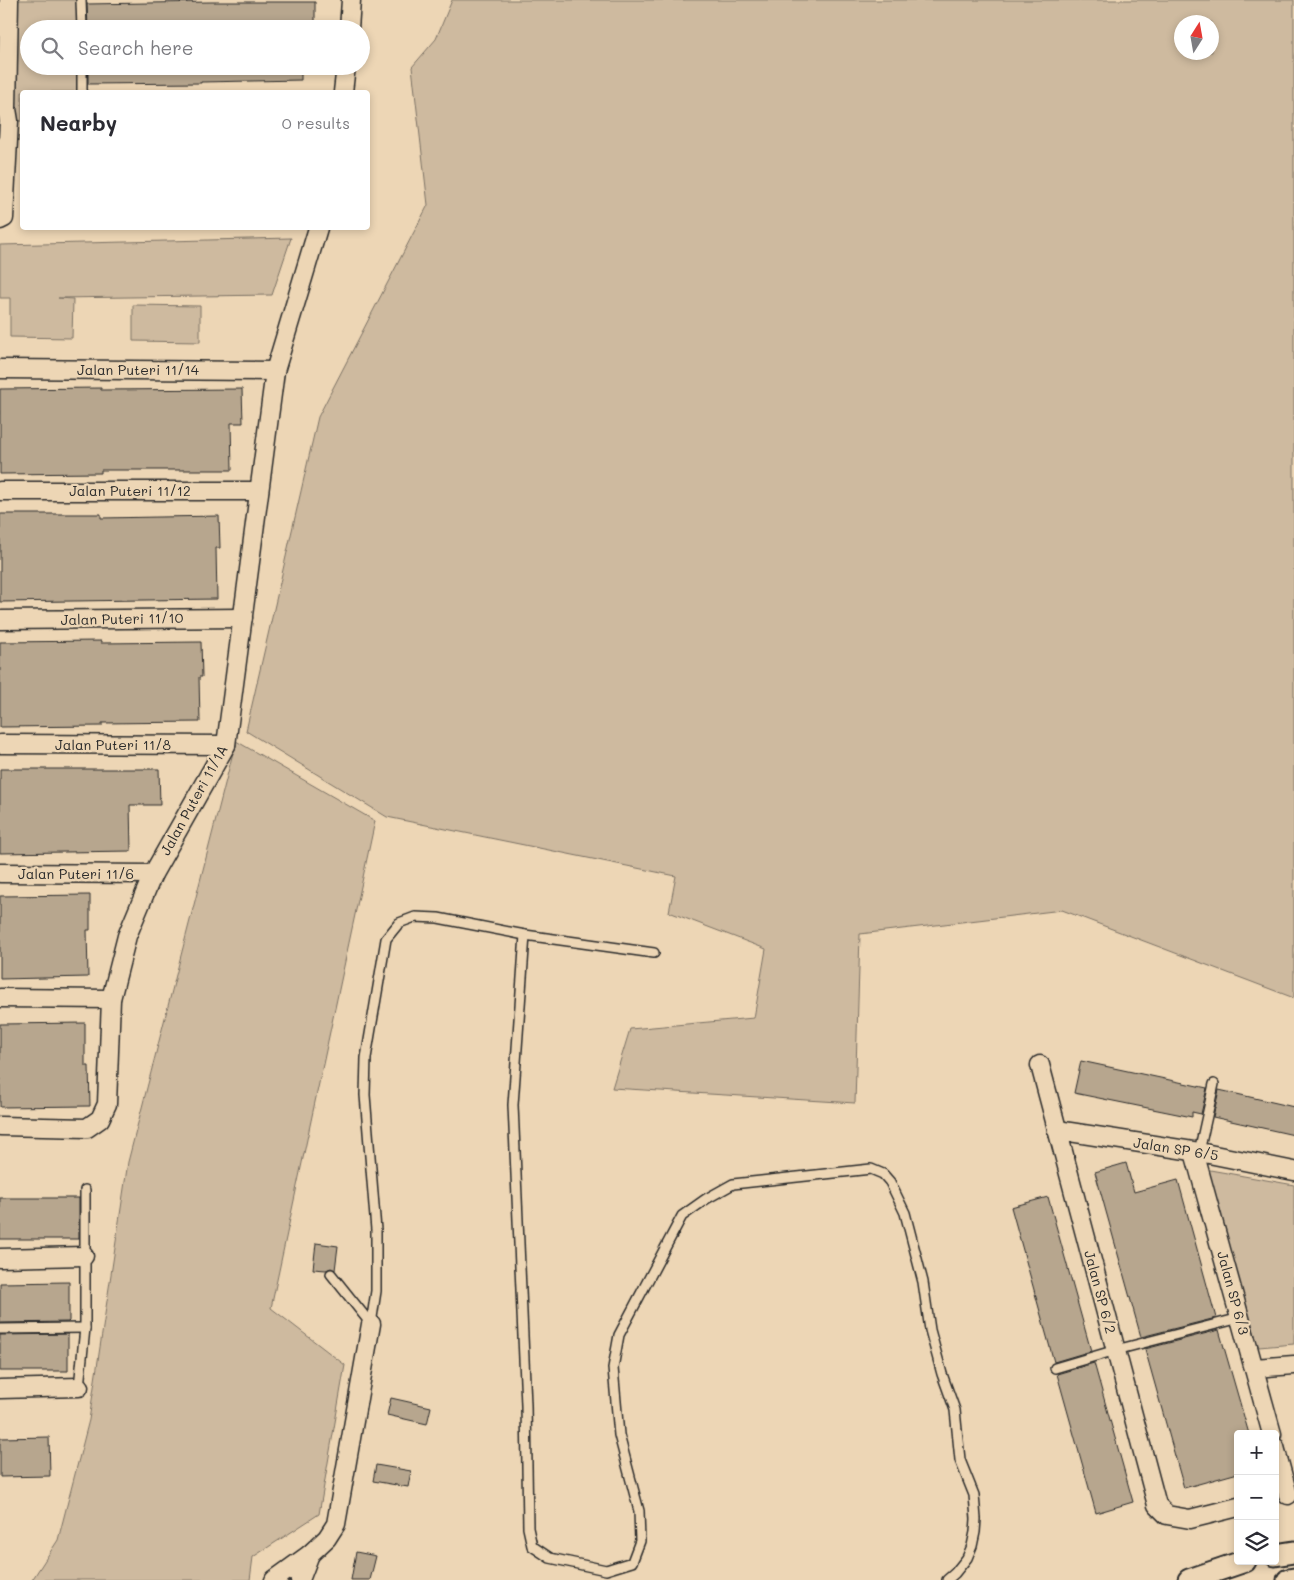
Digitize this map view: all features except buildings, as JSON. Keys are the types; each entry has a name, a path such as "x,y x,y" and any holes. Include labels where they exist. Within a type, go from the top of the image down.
{"street":[{"path":"0,220 4,218 9,121 4,109 9,0"},
{"path":"350,20 352,0"},
{"path":"343,90 345,75"},
{"name":"Jalan Puteri 11/1A","path":"0,1126 87,1128 100,1118 107,1104 111,999 127,936 153,874 226,745 276,371 317,230"},
{"name":"Jalan Puteri 11/14","path":"0,368 276,371"},
{"name":"Jalan Puteri 11/12","path":"0,491 259,491"},
{"name":"Jalan Puteri 11/10","path":"0,620 243,618"},
{"name":"Jalan Puteri 11/8","path":"0,744 226,745"},
{"name":"Jalan Puteri 11/6","path":"0,873 153,874"},
{"path":"0,998 111,999"},
{"name":"Jalan SP 6/2","path":"1040,1064 1157,1505 1167,1515 1190,1519 1234,1508"},
{"name":"Jalan SP 6/5","path":"1057,1130 1196,1152 1294,1171"},
{"name":"Jalan SP 6/3","path":"1196,1152 1271,1430"},
{"path":"0,1258 84,1256"},
{"path":"274,1580 310,1554 327,1538 336,1524 371,1324"},
{"path":"1254,1368 1294,1365"},
{"path":"0,1389 79,1387"},
{"path":"1279,1465 1286,1496"},
{"path":"1279,1554 1294,1552"},
{"path":"300,1580 310,1554"},
{"path":"1189,1580 1234,1565"},
{"path":"1288,1580 1294,1579"}],"lane":[{"path":"82,0 82,20"},
{"path":"82,75 82,90"},
{"path":"371,1324 376,1291 376,1230 365,1095 366,1058 386,939 399,923 415,917 438,918 524,935 654,953"},
{"path":"524,935 514,1105 526,1404 528,1528 532,1546 550,1558 606,1570 632,1562 640,1541 639,1511 619,1434 613,1368 620,1335 682,1216 706,1199 733,1184 871,1169 883,1174 890,1182 905,1213 922,1282 930,1330 954,1410 960,1460 974,1495 976,1526 972,1546 967,1558 947,1580"},
{"path":"1196,1152 1214,1084"},
{"path":"79,1387 85,1328 85,1190"},
{"path":"331,1274 371,1324"},
{"path":"1055,1368 1240,1318"},
{"path":"0,1329 85,1328"}],"shaded area":[{"path":"9,0 81,0 82,20 20,20 20,75 82,75 82,90 20,90 20,121 9,121"},
{"path":"452,0 1294,0 1294,998 1062,910 860,934 855,1103 612,1088 630,1029 754,1018 766,949 669,912 676,876 387,817 246,731 318,417 428,205 412,67 436,39"},
{"path":"291,238 272,295 58,298 73,299 72,338 10,337 10,298 0,298 0,245"},
{"path":"133,305 200,306 200,342 133,341"},
{"path":"236,741 375,821 271,1308 345,1365 319,1514 253,1557 250,1580 32,1580 58,1540 89,1420 128,1162"},
{"path":"1199,1168 1294,1185 1294,1344 1259,1347"}]}
